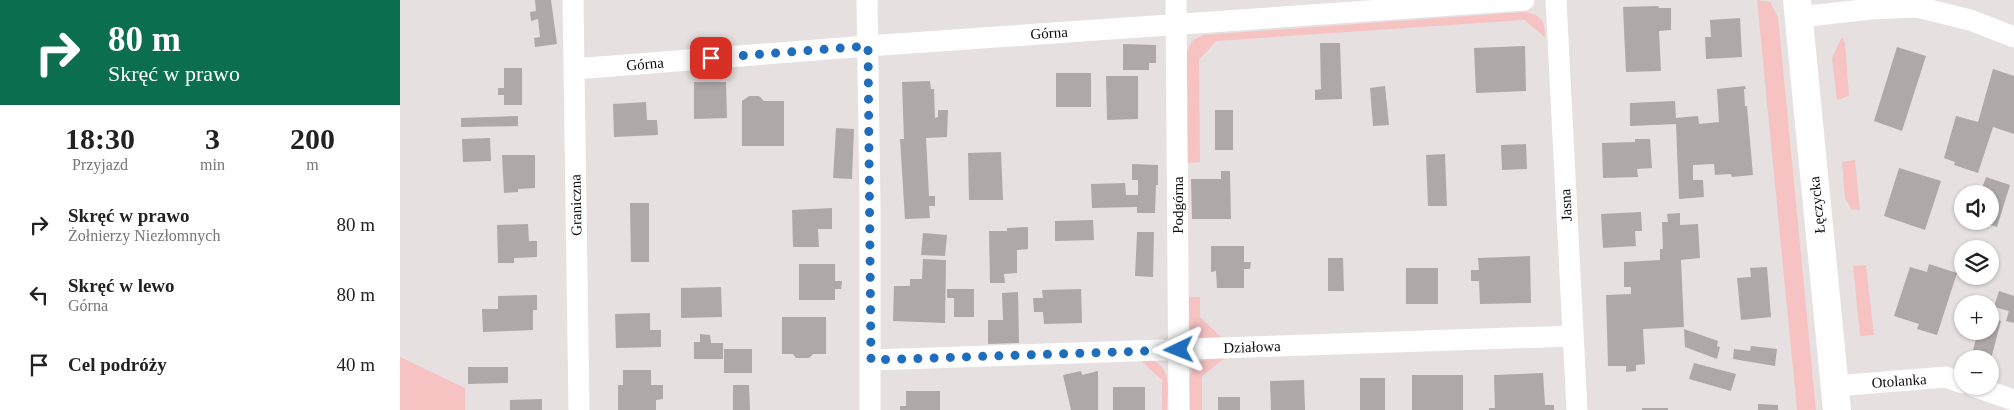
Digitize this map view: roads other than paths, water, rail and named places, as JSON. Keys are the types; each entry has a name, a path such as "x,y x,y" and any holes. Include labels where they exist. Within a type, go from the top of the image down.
{"main road":[{"name":"Łęczycka","path":"1798,9 1836,398"}],"street":[{"name":"Graniczna","path":"573,0 580,410"},
{"path":"867,0 870,410"},
{"name":"Podgórna","path":"1176,0 1179,410"},
{"name":"Górna","path":"574,69 868,46 1524,0"},
{"name":"Jasna","path":"1556,0 1577,410"},
{"path":"1798,9 1917,8 1970,20 2014,37"},
{"name":"Działowa","path":"871,360 1573,336"},
{"name":"Otolanka","path":"1836,398 1946,377 1954,380"},
{"path":"1999,395 2014,400"}]}
